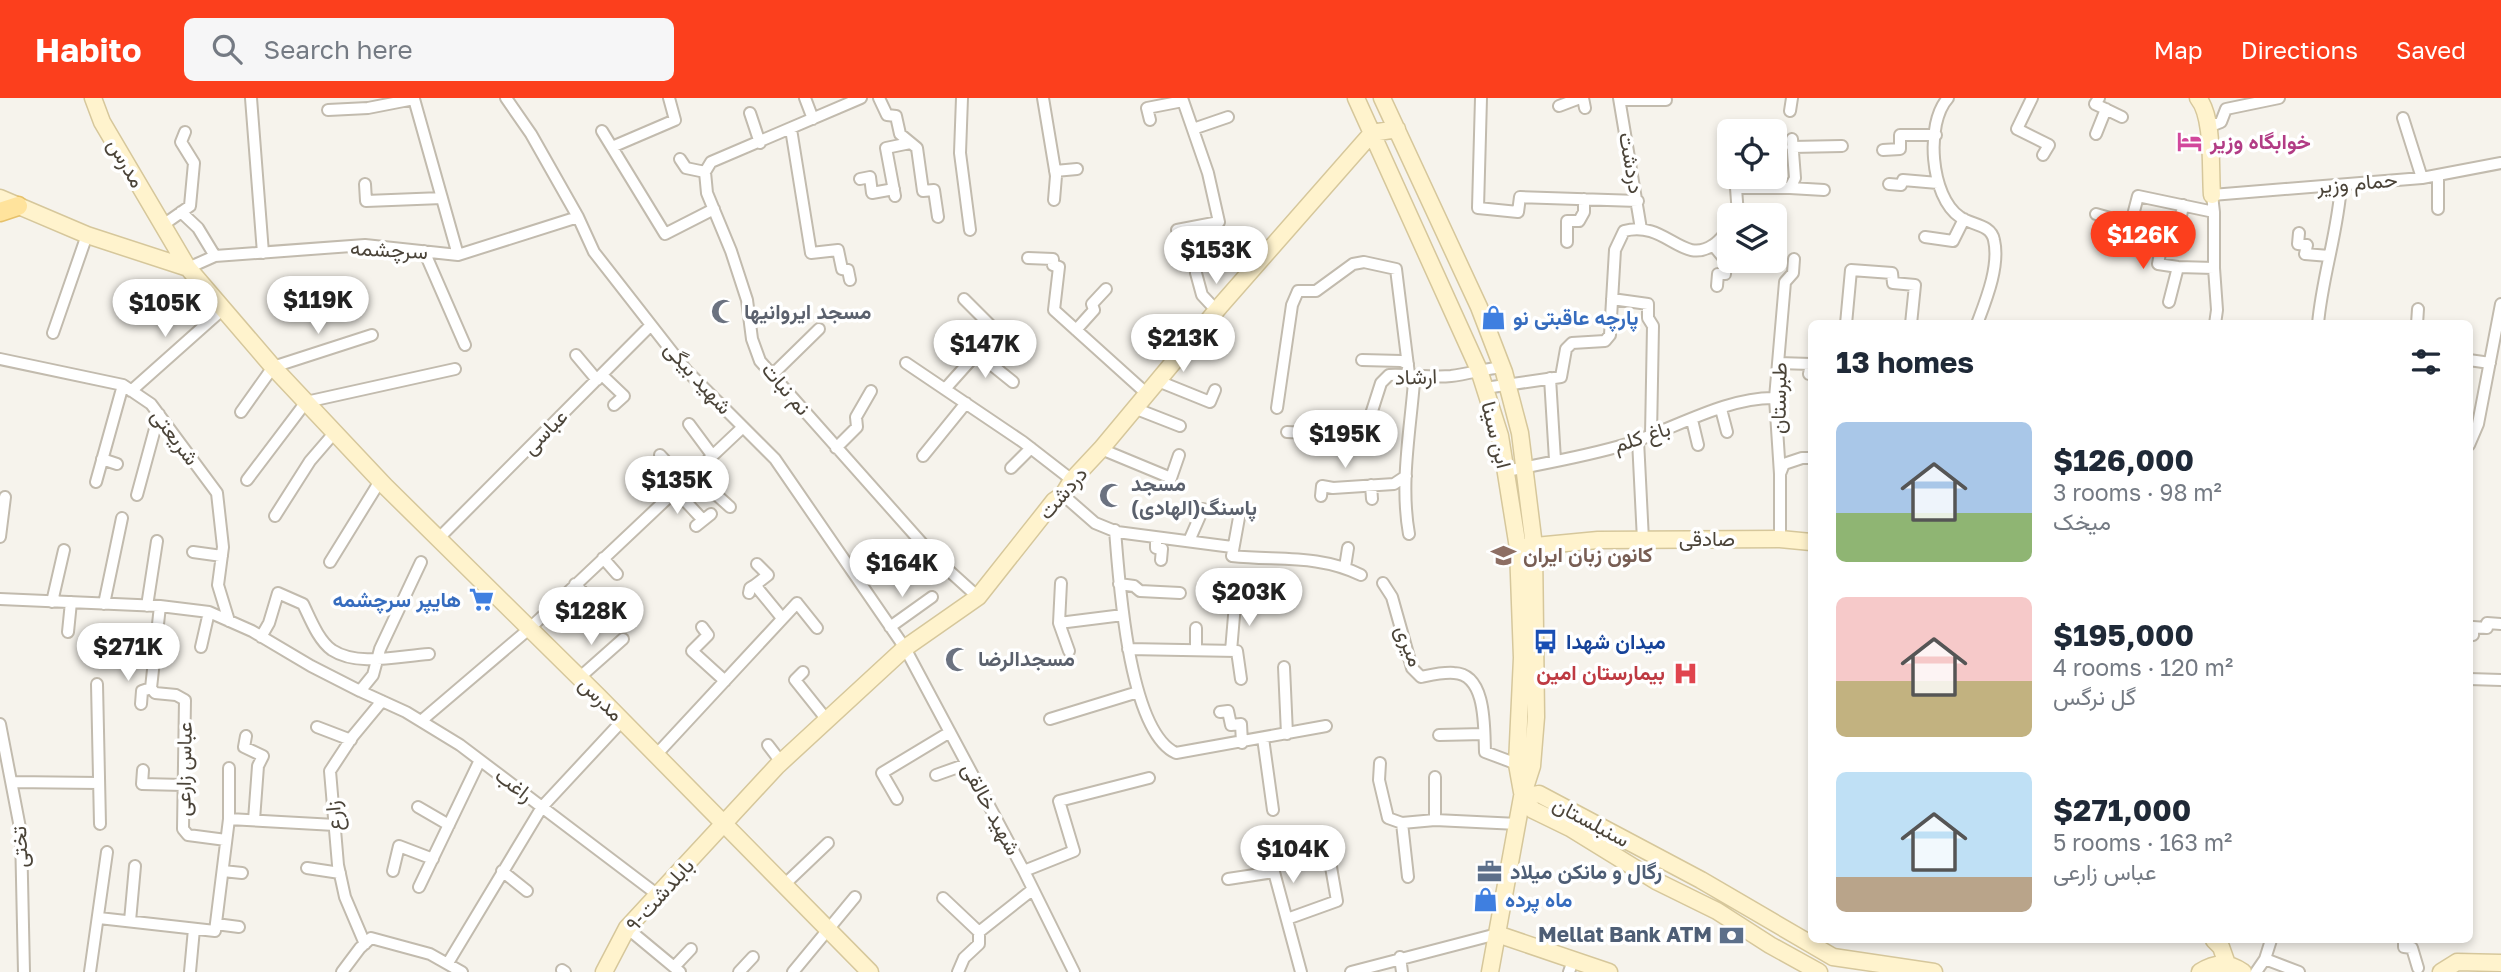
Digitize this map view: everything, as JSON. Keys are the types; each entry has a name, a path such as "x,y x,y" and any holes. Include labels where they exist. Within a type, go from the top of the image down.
{"main road":[{"name":"مدرس","path":"93,98 102,122 188,268 222,310 380,481 870,972"},
{"name":"ابن سینا","path":"1356,98 1479,370 1500,436 1506,471 1526,547 1517,764 1522,797"},
{"name":"ابن سینا","path":"1382,98 1479,307 1507,384 1520,433 1525,467 1526,547 1536,717 1532,766 1522,797 1490,972"},
{"path":"2198,98 2202,103 2208,127 2212,195"},
{"path":"1372,133 1397,129"},
{"name":"دردشت","path":"725,824 781,762 905,648 978,597 1054,501 1063,495 1072,480 1216,310 1372,133"},
{"path":"0,198 87,235 188,268"},
{"path":"0,212 18,206"},
{"name":"صادقی","path":"1526,547 1598,540 1780,539 1808,542"},
{"name":"سنبلستان","path":"1522,797 1539,794 1701,880 1808,942"},
{"name":"سنبلستان","path":"1522,797 1533,810 1570,828 1656,881 1692,898 1819,972"},
{"name":"۹-بابلدشت","path":"604,972 627,929 725,824"},
{"path":"1692,898 1701,880"},
{"path":"1497,933 1572,965 1609,972"},
{"name":"سنبلستان","path":"1809,943 1833,957 1934,972"},
{"path":"2217,943 2227,964"},
{"path":"2441,972 2458,962 2501,963"},
{"path":"2200,972 2214,964 2227,964 2243,972"}],"street":[{"path":"251,98 264,253"},
{"name":"شهید بیگی","path":"506,98 531,134 578,217 594,252 687,371 775,458 905,648"},
{"path":"612,147 675,120 669,98"},
{"path":"805,98 813,119"},
{"path":"680,159 686,168 705,173 711,162 861,98"},
{"path":"879,98 887,115 896,116 900,134 917,148 923,191 934,190 937,217"},
{"path":"962,98 960,153 970,230"},
{"path":"1043,98 1055,171 1054,200"},
{"path":"1481,98 1478,208 1518,212 1520,197 1638,201"},
{"path":"1790,111 1792,98"},
{"path":"2032,98 2017,129 2049,145 2043,155"},
{"path":"2099,98 2095,104 2122,117"},
{"path":"2208,127 2221,122 2226,109 2279,98"},
{"path":"328,110 414,99 458,255"},
{"path":"1620,99 1666,100"},
{"name":"دردشت","path":"1620,99 1638,201 1638,229"},
{"path":"1150,120 1147,108 1183,100 1208,173 1219,222 1177,230"},
{"path":"1942,100 1936,119 1935,169 1941,194 1959,216 1990,230 1994,239 1995,260 1978,320"},
{"path":"1559,106 1583,101"},
{"path":"2096,134 2106,109"},
{"path":"750,113 760,143"},
{"path":"1193,129 1228,117"},
{"path":"2403,118 2422,178"},
{"path":"791,129 811,253 838,250 842,269 848,270 850,280"},
{"path":"602,131 664,234 714,209"},
{"path":"163,225 190,206 194,163 181,142 185,132"},
{"path":"1883,150 1900,149 1900,135 1936,135"},
{"path":"860,178 870,177 872,193 894,192 886,148 910,143"},
{"path":"1790,188 1795,178 1792,143 1842,146"},
{"name":"حمام وزیر","path":"2212,195 2422,178 2501,163"},
{"path":"1055,171 1077,169"},
{"name":"نم نبات","path":"705,173 707,193 732,251 747,300 752,339 760,361 936,559 978,597"},
{"path":"2438,175 2438,209"},
{"path":"1889,184 1901,185 1903,180 1938,183"},
{"path":"365,184 366,201 442,198"},
{"path":"2318,320 2320,293 2339,214 2341,185"},
{"path":"1787,188 1825,190"},
{"path":"2212,195 2216,320"},
{"path":"2112,234 2127,238 2138,196 2214,212"},
{"path":"1567,242 1567,221 1579,221 1584,212 1584,199"},
{"path":"2183,205 2177,238 2163,237 2158,264 2214,268"},
{"path":"181,212 198,228 215,256"},
{"path":"2096,214 2131,224"},
{"name":"سرچشمه","path":"188,268 215,256 365,245 458,255 578,217"},
{"path":"1925,237 1954,240 1964,219"},
{"path":"1485,388 1561,377 1566,349 1572,343 1605,341 1610,335 1615,250 1624,231 1654,230 1681,248 1694,252 1713,246 1717,242"},
{"path":"2299,233 2298,244 2306,245 2305,254 2329,256"},
{"path":"53,333 87,235"},
{"path":"1713,246 1726,261 1730,274 1718,274 1717,286"},
{"path":"424,251 465,345"},
{"path":"1028,258 1053,259 1053,265 1059,267 1054,310 1146,393"},
{"name":"طبرستان","path":"1780,539 1780,474 1775,397 1785,282 1793,273 1794,260"},
{"path":"1277,408 1292,305 1298,291 1316,291 1353,264 1364,262 1396,269 1413,382 1406,476 1406,517 1409,534"},
{"path":"2169,302 2178,267"},
{"path":"1846,320 1851,270 1892,273 1893,283 1914,285 1911,320"},
{"path":"1196,273 1202,295 1216,310"},
{"path":"1076,330 1097,310 1092,304 1106,289"},
{"path":"964,299 1007,342"},
{"path":"1612,299 1648,304 1648,318 1653,326 1651,435"},
{"path":"2473,436 2478,424 2501,304"},
{"path":"2417,320 2418,309"},
{"path":"96,482 127,388 222,310"},
{"name":"عباسی","path":"438,539 651,325"},
{"path":"772,375 819,330"},
{"path":"945,389 996,332"},
{"path":"241,412 273,367 372,335"},
{"path":"977,353 1013,382"},
{"path":"576,355 624,396 614,405"},
{"name":"شریعتی","path":"0,359 127,388 151,404 217,493 223,547 218,585 229,621"},
{"path":"1362,360 1401,361 1409,369"},
{"path":"2473,362 2501,374"},
{"path":"906,363 1031,448 1072,480"},
{"path":"1778,363 1808,364"},
{"name":"ارشاد","path":"1361,448 1381,383 1388,375 1409,369 1419,376 1452,376 1502,367"},
{"path":"247,480 306,402 455,369"},
{"path":"1550,379 1555,460"},
{"path":"1158,381 1210,402 1215,390"},
{"path":"836,447 857,428 856,416 871,391"},
{"name":"باغ کلم","path":"1506,471 1638,440 1721,409 1762,397 1775,397"},
{"path":"923,457 966,403"},
{"path":"1134,408 1180,426"},
{"path":"1721,409 1727,432"},
{"path":"137,495 159,414"},
{"path":"1692,419 1698,445"},
{"path":"689,424 712,455"},
{"path":"421,721 529,629 743,427"},
{"path":"275,516 310,461 335,432"},
{"path":"1287,432 1364,436"},
{"path":"1638,440 1643,540"},
{"path":"1011,468 1031,448"},
{"path":"1101,449 1171,478 1179,455"},
{"path":"660,455 730,507"},
{"path":"1780,474 1784,464 1808,458"},
{"path":"102,459 117,464"},
{"path":"1321,496 1322,486 1333,488 1394,484 1406,476"},
{"path":"330,562 380,481"},
{"path":"1371,485 1372,499"},
{"path":"675,490 703,520"},
{"path":"1063,495 1095,523 1117,532 1232,547"},
{"path":"0,537 5,497"},
{"path":"1189,541 1203,509"},
{"path":"1240,512 1232,556 1301,558 1345,567 1361,575"},
{"path":"104,604 122,518"},
{"path":"1115,530 1128,649 1139,692 1151,723 1165,748 1176,753 1326,726"},
{"path":"1157,538 1156,548 1163,550 1161,560"},
{"path":"147,606 157,541"},
{"path":"1345,567 1348,548"},
{"path":"52,602 64,550"},
{"path":"193,552 222,556"},
{"path":"603,558 617,574"},
{"path":"360,691 373,675 421,562"},
{"path":"757,564 768,575 752,589 782,618"},
{"path":"1061,583 1059,623 1069,651"},
{"name":"میری","path":"1383,583 1392,597 1412,668 1421,677 1456,672 1468,678 1482,701 1484,734"},
{"path":"575,584 604,614"},
{"path":"1119,584 1133,586 1140,591 1180,593"},
{"path":"261,637 269,623 278,593 303,604 312,624 331,649 356,659 429,654"},
{"path":"890,626 932,597"},
{"name":"راغب","path":"0,600 160,606 209,612 421,721 480,760 658,895"},
{"path":"68,632 71,602"},
{"path":"656,755 797,603 817,628"},
{"path":"1220,663 1226,650 1235,604"},
{"path":"141,705 142,691 150,688 160,606"},
{"path":"201,647 209,612"},
{"path":"1059,623 1123,615"},
{"path":"2473,627 2487,628 2487,623 2501,624"},
{"path":"702,627 708,635 692,651 725,681"},
{"path":"1196,628 1196,650"},
{"path":"579,678 623,639"},
{"name":"شهید خالقی","path":"905,648 1024,871 1074,972"},
{"path":"1128,649 1237,650 1241,679"},
{"path":"1284,667 1287,734"},
{"path":"803,672 795,680 827,720"},
{"path":"2473,679 2501,680"},
{"path":"97,684 100,824"},
{"name":"عباس زارعی","path":"150,688 155,693 176,695 185,700 183,829 188,835 226,841"},
{"path":"1050,719 1139,692"},
{"name":"زارع","path":"365,944 345,897 340,873 330,771 382,701"},
{"path":"1220,712 1228,710 1231,725 1241,724 1242,743"},
{"path":"448,963 542,807 622,721"},
{"name":"تختی","path":"0,724 21,833 24,972"},
{"path":"317,727 351,740"},
{"path":"897,799 882,772 950,732"},
{"path":"1439,735 1484,734 1485,752 1517,764"},
{"path":"246,736 244,747 263,756 258,765 254,820"},
{"path":"1263,738 1273,810"},
{"path":"768,744 781,762"},
{"path":"419,887 480,760"},
{"path":"1380,762 1379,780 1388,818 1402,823 1434,820 1518,824"},
{"path":"936,775 967,764"},
{"path":"215,928 229,818 229,768"},
{"path":"143,770 142,784 183,785"},
{"path":"1434,820 1435,777"},
{"path":"1024,871 1074,851 1059,801 1149,778"},
{"path":"12,782 99,783"},
{"path":"418,807 449,825"},
{"path":"229,818 335,825"},
{"path":"1402,823 1408,877"},
{"path":"785,884 828,843"},
{"path":"393,871 399,846 433,859"},
{"path":"1287,919 1337,901 1328,850"},
{"path":"90,972 107,852"},
{"path":"130,921 135,866"},
{"path":"307,868 340,873"},
{"path":"223,871 242,873"},
{"path":"502,871 527,891"},
{"path":"1228,879 1274,872 1301,972"},
{"path":"979,932 1032,890"},
{"path":"793,972 855,897"},
{"path":"943,898 979,932 979,944 964,958 958,972"},
{"path":"99,918 194,929 239,927"},
{"path":"190,972 194,929"},
{"path":"627,929 677,969 691,949"},
{"path":"1351,972 1497,933"},
{"path":"342,972 371,938 430,954 462,972"},
{"path":"2256,972 2265,959 2270,943"},
{"path":"2404,943 2403,947 2412,947 2418,968"},
{"path":"739,972 753,957"},
{"path":"1400,957 1402,972"},
{"path":"2265,959 2299,972"}],"place":[{"name":"خوابگاه وزیر","path":"2190,142"},
{"name":"مسجد ایروانیها","path":"724,312"},
{"name":"پارچه عاقبتی نو","path":"1493,318"},
{"name":"مسجد پاسنگ(الهادی)","path":"1111,496"},
{"name":"کانون زبان ایران","path":"1503,555"},
{"name":"هایپر سرچشمه","path":"481,600"},
{"name":"میدان شهدا","path":"1546,642"},
{"name":"مسجدالرضا","path":"958,659"},
{"name":"بیمارستان امین","path":"1685,673"},
{"name":"رگال و مانکن میلاد","path":"1490,872"},
{"name":"ماه پرده","path":"1485,900"},
{"name":"Mellat Bank ATM","path":"1732,935"}]}
